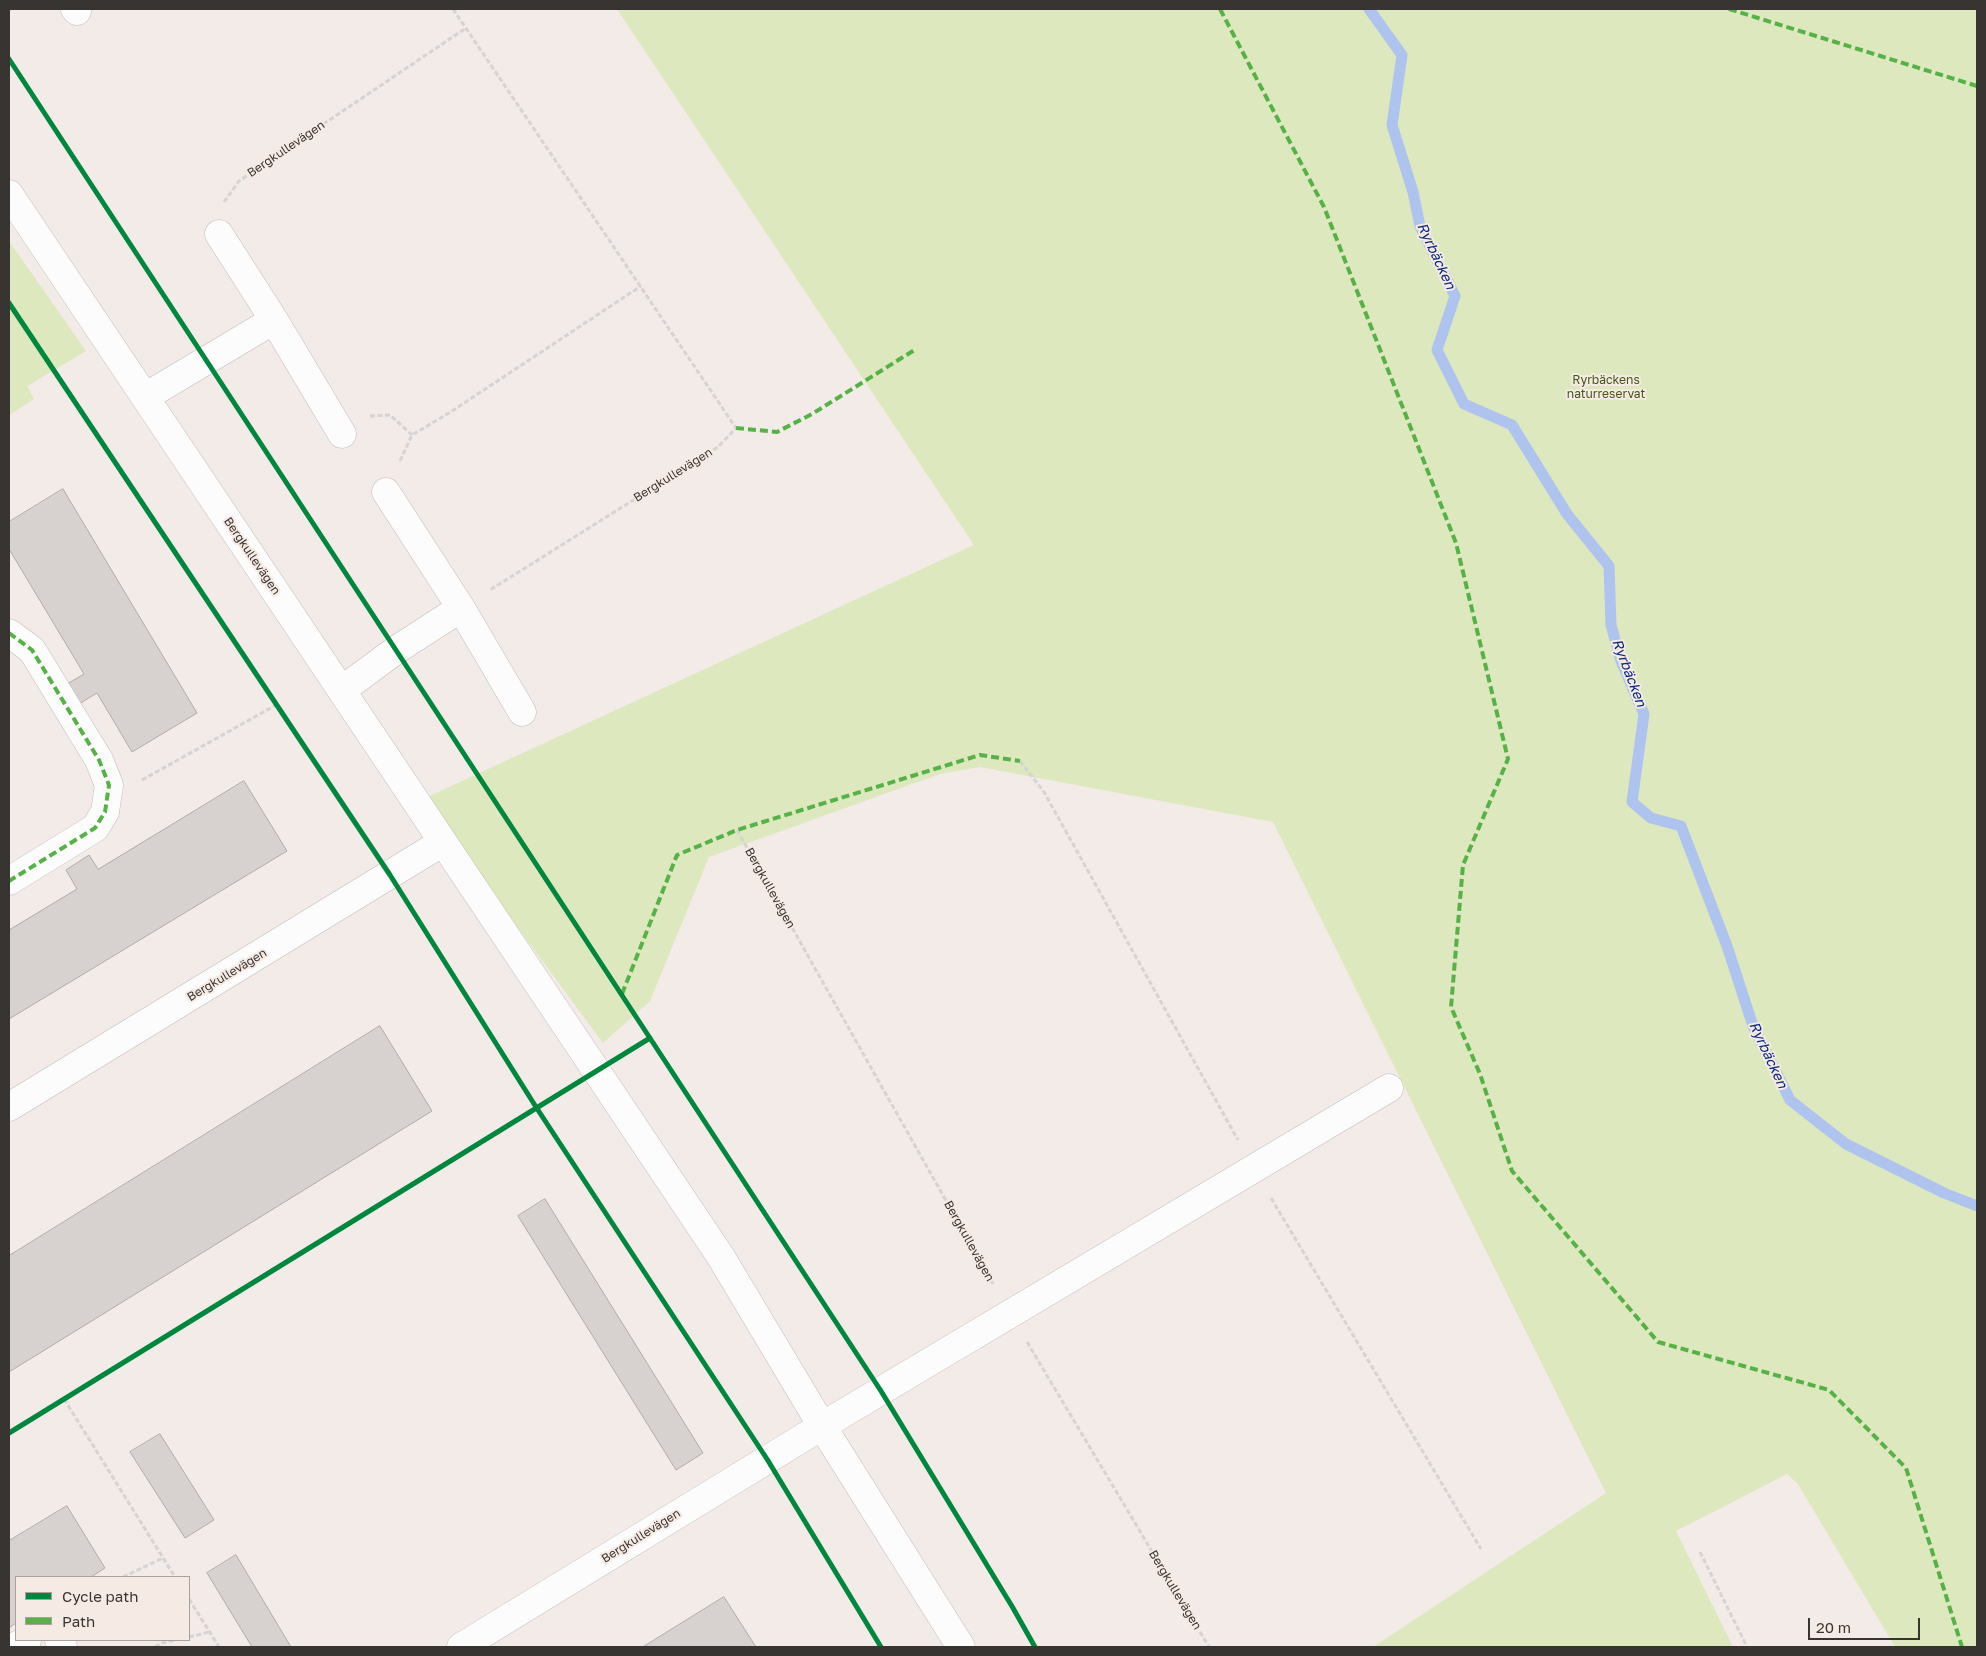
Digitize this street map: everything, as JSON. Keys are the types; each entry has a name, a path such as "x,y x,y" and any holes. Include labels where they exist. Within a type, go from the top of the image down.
{"street":[{"name":"Bergkullevägen","path":"9,194 721,1256 822,1426 961,1647"},
{"path":"219,234 274,320 342,434"},
{"path":"145,396 274,320"},
{"path":"386,492 461,608 522,712"},
{"path":"342,690 396,650 461,608"},
{"path":"9,633 32,650 99,760 109,784 105,812 95,828 9,881"},
{"name":"Bergkullevägen","path":"9,1107 444,842"},
{"path":"822,1426 1389,1088"},
{"name":"Bergkullevägen","path":"461,1647 822,1426"}],"path":[{"path":"386,492 412,435 449,413 641,286"},
{"path":"342,434 368,416 390,415 412,435"},
{"path":"107,800 276,704"},
{"path":"1020,761 1044,792 1254,1169 1481,1549"},
{"path":"64,1399 174,1576"},
{"path":"1700,1552 1747,1647"},
{"path":"125,1576 163,1558"},
{"path":"190,1601 219,1647"},
{"path":"190,1637 210,1632"},
{"path":"155,1647 173,1641"}],"green space":[{"name":"Ryrbäckens naturreservat","path":"617,9 1977,9 1977,1647 1895,1647 1798,1484 1787,1474 1676,1531 1733,1647 1373,1647 1606,1493 1273,822 980,767 940,774 709,857 650,1001 603,1043 423,799 974,545"},
{"path":"9,241 86,351 27,386 34,399 9,415"}],"building":[{"path":"63,489 197,713 132,752 97,693 79,704 67,684 84,674 9,549 9,522"},
{"path":"244,781 287,851 9,1019 9,930 77,889 66,870 89,855 98,869"},
{"path":"380,1026 432,1111 9,1372 9,1256"},
{"path":"545,1199 703,1453 676,1470 518,1216"},
{"path":"160,1434 214,1520 185,1538 130,1452"},
{"path":"67,1506 105,1568 93,1576 15,1576 15,1624 9,1628 9,1541"},
{"path":"236,1555 291,1647 252,1647 207,1573"},
{"path":"724,1597 756,1647 643,1647"}],"waterway":[{"name":"Ryrbäcken","path":"1369,9 1402,55 1392,125 1413,192 1420,226 1455,296 1437,350 1464,404 1512,425 1567,514 1609,566 1611,625 1621,661 1644,714 1632,802 1651,818 1681,826 1727,946 1753,1026 1790,1100 1846,1144 1944,1193 1977,1206"}],"marked path":[{"path":"1220,9 1324,207 1456,543 1508,759 1463,865 1451,1007 1480,1074 1512,1171 1658,1342 1829,1390 1906,1468 1962,1647"},
{"path":"1729,9 1977,86"},
{"path":"736,428 777,432 812,414 916,349"},
{"path":"9,633 32,650 99,760 109,785 105,812 95,828 9,881"},
{"path":"622,994 677,855 737,830 980,755 1020,761"}],"cycle path":[{"path":"9,59 881,1391 1035,1647"},
{"path":"9,303 390,875 536,1107 767,1459 881,1647"},
{"path":"9,1433 650,1038"}]}
